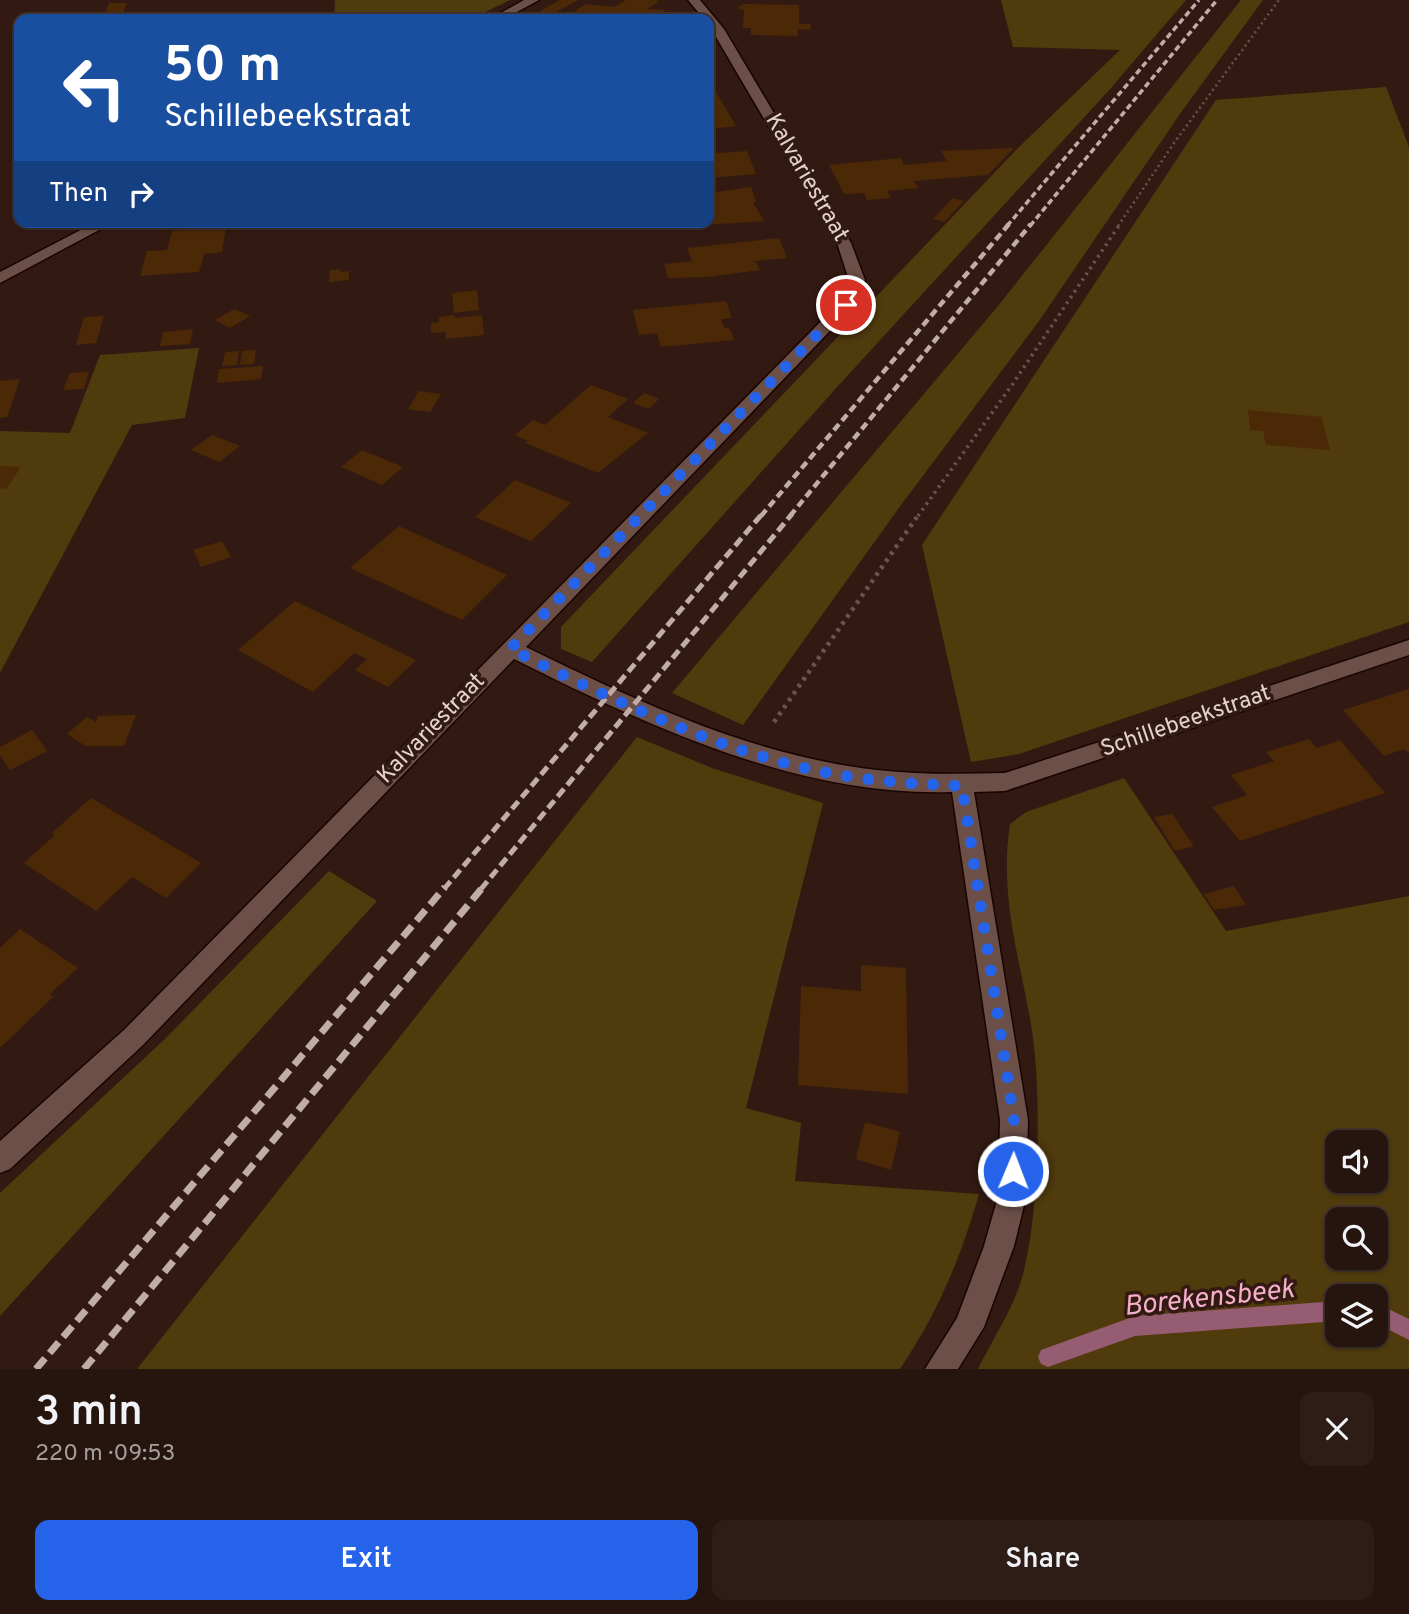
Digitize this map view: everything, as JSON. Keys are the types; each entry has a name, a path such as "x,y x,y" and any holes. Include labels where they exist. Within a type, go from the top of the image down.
{"street":[{"path":"506,14 533,0"},
{"name":"Kalvariestraat","path":"694,0 706,14"},
{"name":"Kalvariestraat","path":"0,1159 134,1037 846,305 857,280 844,243 816,191 714,24"},
{"path":"0,278 96,228"},
{"name":"Schillebeekstraat","path":"510,649 654,715 754,752 838,775 962,786 1005,782 1409,647"},
{"path":"940,1369 969,1327 999,1246 1012,1197 1014,1120 962,786"}],"path":[{"path":"754,752 864,590 1012,385 1174,143 1279,0"}],"shaded area":[{"path":"335,0 510,0 481,14 334,14"},
{"path":"1001,0 1186,0 1111,88 838,386 592,662 561,649 561,627 1019,147 1120,50 1013,47"},
{"path":"1241,0 1263,0 1182,111 1039,321 901,505 743,725 672,693 998,306"},
{"path":"1386,87 1409,147 1409,622 1019,754 971,762 922,545 1216,100"},
{"path":"199,348 185,418 132,425 0,673 0,431 70,433 100,355"},
{"path":"637,737 712,768 823,803 746,1108 801,1123 795,1181 979,1194 947,1285 926,1327 900,1369 137,1369"},
{"path":"1124,778 1226,931 1409,896 1409,1369 978,1369 1008,1313 1022,1278 1033,1221 1036,1187 1038,1116 1035,1051 1009,900 1007,850 1010,824 1026,812"},
{"path":"329,871 377,901 0,1316 0,1193 166,1038"}],"building":[{"path":"560,0 578,0 553,14 540,11"},
{"path":"626,0 655,0 660,1 647,9 667,10 657,14 580,14 574,11 586,4 614,7"},
{"path":"109,3 127,3 123,14 105,14"},
{"path":"744,4 799,5 799,24 811,24 810,30 798,29 798,36 751,35 751,28 743,28 744,10 737,8"},
{"path":"714,89 736,126 714,128"},
{"path":"1014,148 988,175 914,181 918,188 887,191 891,198 867,200 864,193 844,194 829,165 901,158 904,165 947,161 941,151"},
{"path":"747,151 756,174 714,178 714,154"},
{"path":"751,187 756,202 753,202 764,221 714,224 714,192"},
{"path":"953,198 964,201 944,222 933,219"},
{"path":"226,228 222,252 204,254 199,272 140,276 147,251 167,250 172,231"},
{"path":"779,238 787,258 755,261 760,270 707,277 668,278 664,264 692,261 687,248"},
{"path":"341,269 340,272 349,271 349,280 329,282 330,270"},
{"path":"477,290 479,310 454,313 452,293"},
{"path":"726,301 732,318 721,319 724,327 730,329 734,340 661,347 657,333 639,335 633,310"},
{"path":"234,309 250,316 230,328 215,320"},
{"path":"455,315 455,318 482,315 484,335 446,339 446,332 431,333 431,323 439,322 439,317"},
{"path":"104,316 96,343 76,345 84,317"},
{"path":"193,329 190,344 160,346 163,332"},
{"path":"256,350 254,364 240,365 242,351"},
{"path":"239,351 237,365 222,366 225,352"},
{"path":"263,366 261,379 217,383 219,369"},
{"path":"89,372 84,389 63,390 70,373"},
{"path":"20,379 7,417 0,418 0,381"},
{"path":"591,385 628,399 608,417 648,433 598,473 525,443 528,441 515,435 533,420 545,425"},
{"path":"419,391 441,394 430,412 408,409"},
{"path":"644,393 659,399 649,409 633,403"},
{"path":"1248,410 1322,417 1330,450 1266,445 1263,431 1250,430"},
{"path":"212,435 240,446 219,462 191,450"},
{"path":"362,450 403,467 382,485 341,467"},
{"path":"0,466 21,467 6,489 0,488"},
{"path":"515,480 571,503 531,541 475,517"},
{"path":"399,526 507,575 462,620 350,568"},
{"path":"222,541 231,557 201,567 193,550"},
{"path":"295,601 416,660 388,687 355,670 367,659 354,653 313,692 238,650"},
{"path":"1409,689 1409,753 1404,749 1384,756 1343,710"},
{"path":"136,715 124,746 86,746 67,734 87,717 96,722 98,716"},
{"path":"32,730 47,751 10,770 0,755 0,747"},
{"path":"1309,739 1317,748 1340,740 1385,793 1240,841 1212,807 1247,795 1231,775 1274,761 1266,752"},
{"path":"91,798 201,863 166,898 132,877 96,911 24,863"},
{"path":"1173,814 1194,846 1175,851 1154,817"},
{"path":"1234,886 1246,905 1214,910 1204,894"},
{"path":"20,929 78,968 50,994 53,997 0,1048 0,948"},
{"path":"861,965 906,968 908,1094 798,1085 801,986 861,991"},
{"path":"865,1122 900,1132 891,1170 856,1159"}],"waterway":[{"name":"Borekensbeek","path":"1048,1357 1135,1326 1325,1312"},
{"name":"Borekensbeek","path":"1388,1319 1409,1330"}],"railway":[{"path":"1007,226 1199,0"},
{"path":"1030,226 1217,0"},
{"path":"761,516 1009,224"},
{"path":"790,516 1031,224"},
{"path":"444,889 762,514"},
{"path":"481,889 792,514"},
{"path":"36,1369 445,887"},
{"path":"84,1369 483,887"}],"route":[{"path":"846,305 510,649 573,680 677,725 754,752 838,775 915,784 962,786 1014,1120 1013,1171"}]}
